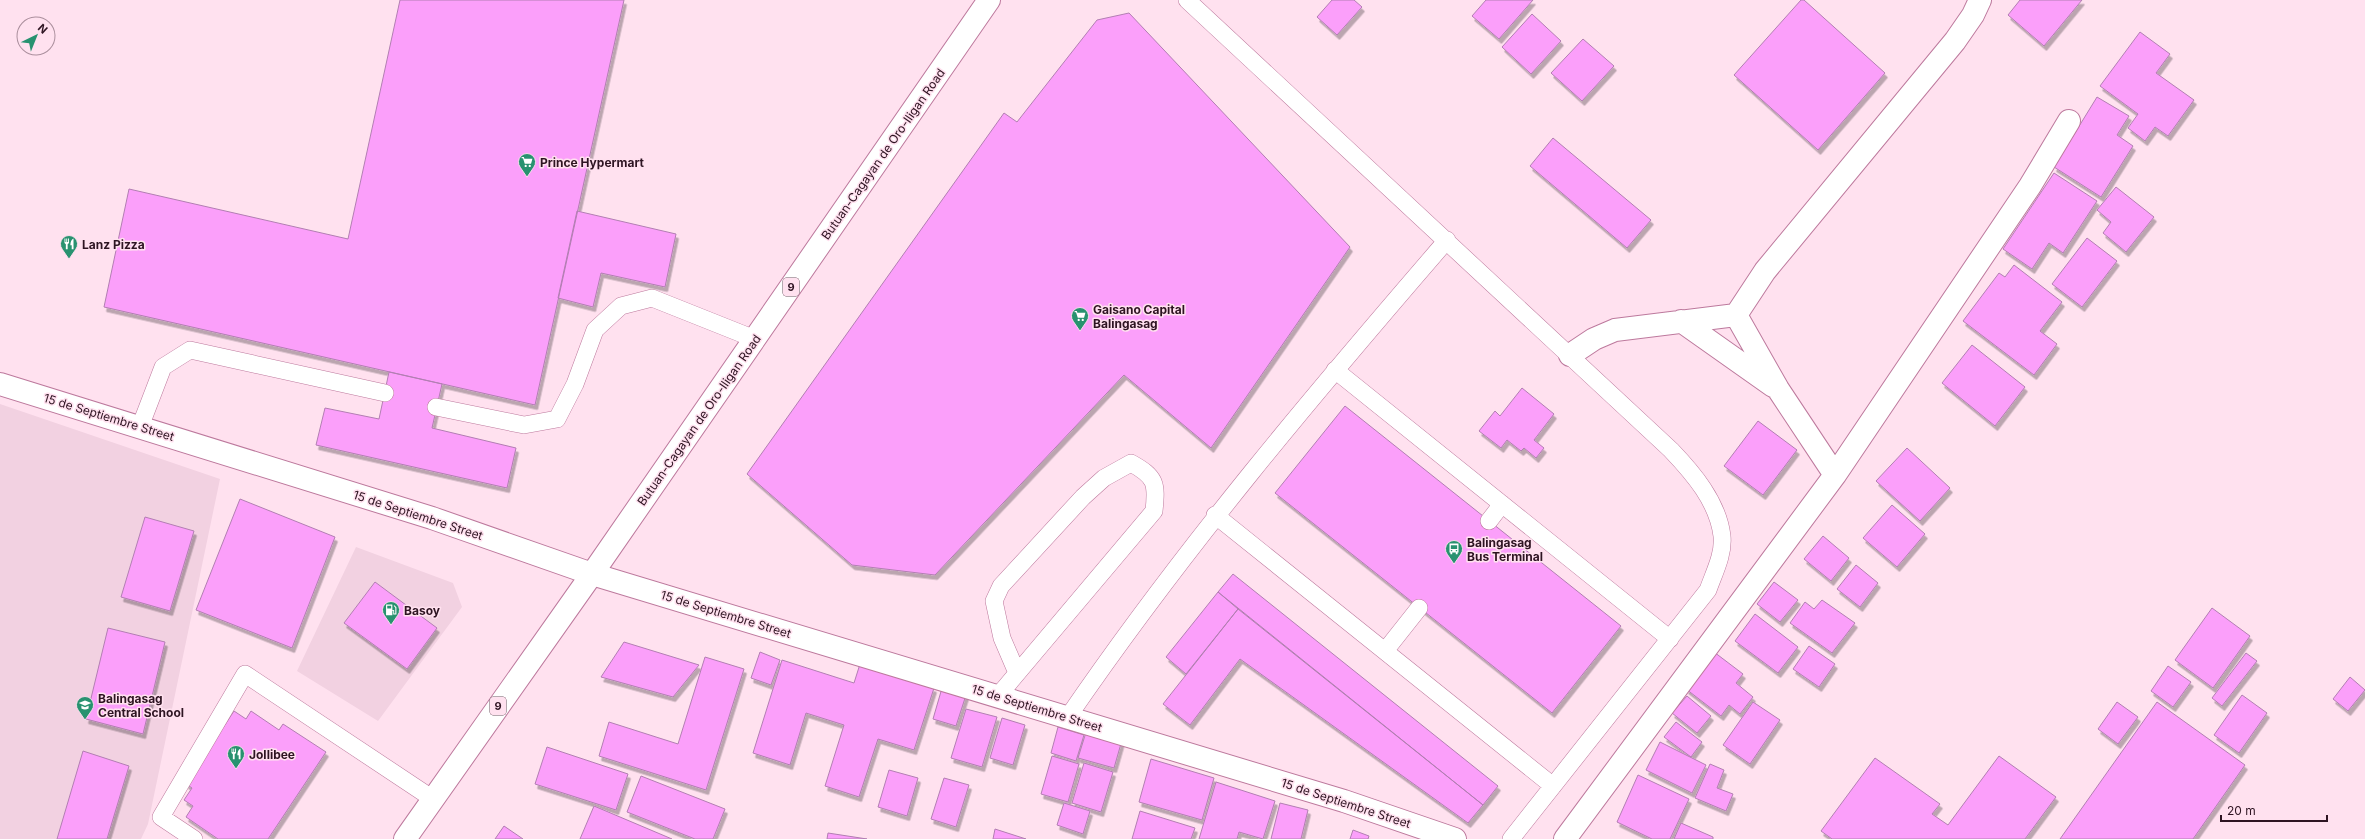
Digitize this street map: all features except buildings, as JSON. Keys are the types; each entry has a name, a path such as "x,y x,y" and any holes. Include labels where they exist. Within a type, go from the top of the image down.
{"main road":[{"name":"Butuan-Cagayan de Oro-Iligan Road","path":"405,839 592,574 989,0"},
{"path":"1570,355 1594,339 1615,330 1736,315 1766,271 1955,41 1973,15 1980,0"},
{"path":"1565,839 1835,475 2030,186 2069,121"},
{"path":"1736,315 1778,389 1835,475"},
{"path":"1681,321 1778,389"},
{"name":"15 de Septiembre Street","path":"0,384 432,518 592,574 1344,801 1455,839"}],"lane":[{"path":"1187,0 1447,240 1671,450 1695,475 1712,506 1722,536 1719,561 1708,590 1511,839"},
{"path":"1068,717 1113,652 1216,515 1335,370 1447,240"},
{"path":"436,407 524,425 557,419 575,384 595,330 621,306 652,298 755,339"},
{"path":"140,427 163,367 190,350 385,393"},
{"path":"1335,370 1670,639"},
{"path":"998,696 1154,511 1157,491 1150,474 1131,463 1104,478 1083,497 1001,586 994,601 1002,638 1017,673"},
{"path":"1489,521 1502,504"},
{"path":"1216,515 1553,786"},
{"path":"1385,651 1419,608"},
{"path":"194,839 161,817 245,674 433,799"}],"shaded area":[{"name":"Balingasag Central School","path":"0,404 220,479 148,824 141,839 0,839"},
{"path":"356,547 453,583 462,607 378,721 297,671"}],"place":[{"name":"Prince Hypermart","path":"527,177"},
{"name":"Lanz Pizza","path":"69,259"},
{"name":"Gaisano Capital Balingasag","path":"1080,331"},
{"name":"Balingasag Bus Terminal","path":"1454,564"},
{"name":"Basoy","path":"391,625"},
{"name":"Balingasag Central School","path":"85,720"},
{"name":"Jollibee","path":"236,769"}]}
